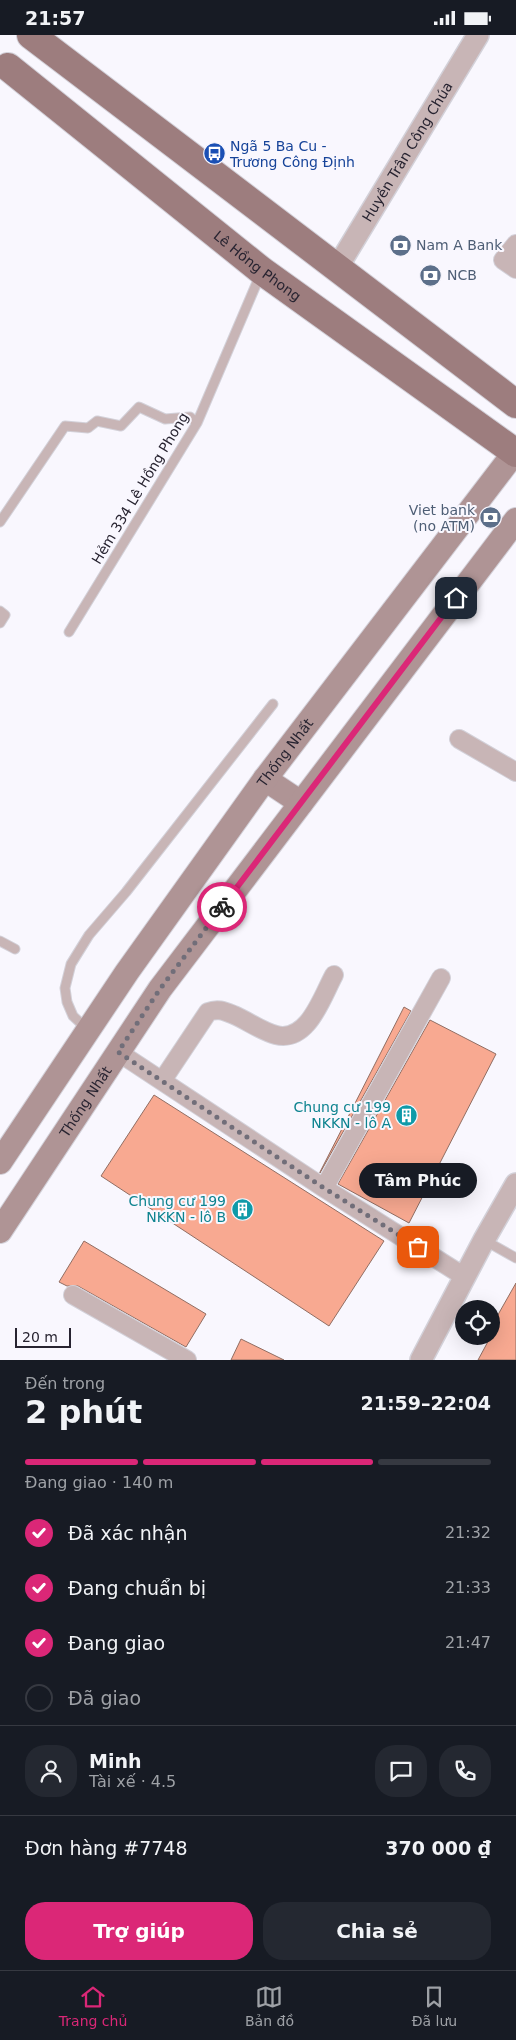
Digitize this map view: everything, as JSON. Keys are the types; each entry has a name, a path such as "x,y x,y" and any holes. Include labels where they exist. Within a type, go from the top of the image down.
{"main road":[{"path":"4,70 22,53 31,35 516,404"},
{"name":"Lê Hồng Phong","path":"4,70 262,271 516,452"},
{"name":"Thống Nhất","path":"0,1162 127,972 266,779 516,452"},
{"name":"Thống Nhất","path":"0,1231 160,989 516,520"},
{"path":"266,779 301,803"}],"street":[{"name":"Huyền Trân Công Chúa","path":"337,268 478,35"},
{"path":"516,244 503,260 516,269"},
{"path":"459,739 516,772"},
{"path":"162,1081 208,1011 223,1010 267,1032 288,1036 301,1030 310,1020 334,975"},
{"path":"324,1188 441,978"},
{"path":"118,1052 324,1188 465,1277"},
{"path":"422,1360 484,1240 516,1184"},
{"path":"73,1295 188,1360"}],"lane":[{"name":"Hẻm 334 Lê Hồng Phong","path":"69,632 197,423 262,271"},
{"path":"0,522 65,425 88,428 97,421 121,425 139,407 165,419 190,417 197,423"},
{"path":"0,623 3,613"},
{"path":"88,1030 73,1016 67,1002 65,988 71,964 89,935 126,892 273,704"},
{"path":"0,941 16,949"},
{"path":"484,1240 516,1258"}],"building":[{"path":"404,1007 411,1011 320,1173 320,1172"},
{"name":"Chung cư 199 NKKN - lô A","path":"430,1020 496,1054 409,1223 338,1184"},
{"name":"Chung cư 199 NKKN - lô B","path":"154,1095 384,1241 329,1326 101,1176"},
{"path":"84,1241 206,1314 186,1347 78,1286 67,1286 59,1282"},
{"path":"516,1283 516,1360 478,1360 486,1345 500,1345 500,1311"},
{"path":"241,1339 284,1360 231,1360"}],"way so far":[{"path":"222,907 160,989 118,1052 324,1188 418,1247"}],"place":[{"name":"Ngã 5 Ba Cu - Trương Công Định","path":"214,154"},
{"name":"Nam A Bank","path":"400,245"},
{"name":"NCB","path":"431,275"},
{"name":"Viet bank (no ATM)","path":"491,518"},
{"name":"Chung cư 199 NKKN - lô A","path":"407,1115"},
{"name":"Chung cư 199 NKKN - lô B","path":"242,1209"},
{"name":"Tâm Phúc","path":"418,1247"}],"route":[{"path":"222,907 456,598"}]}
